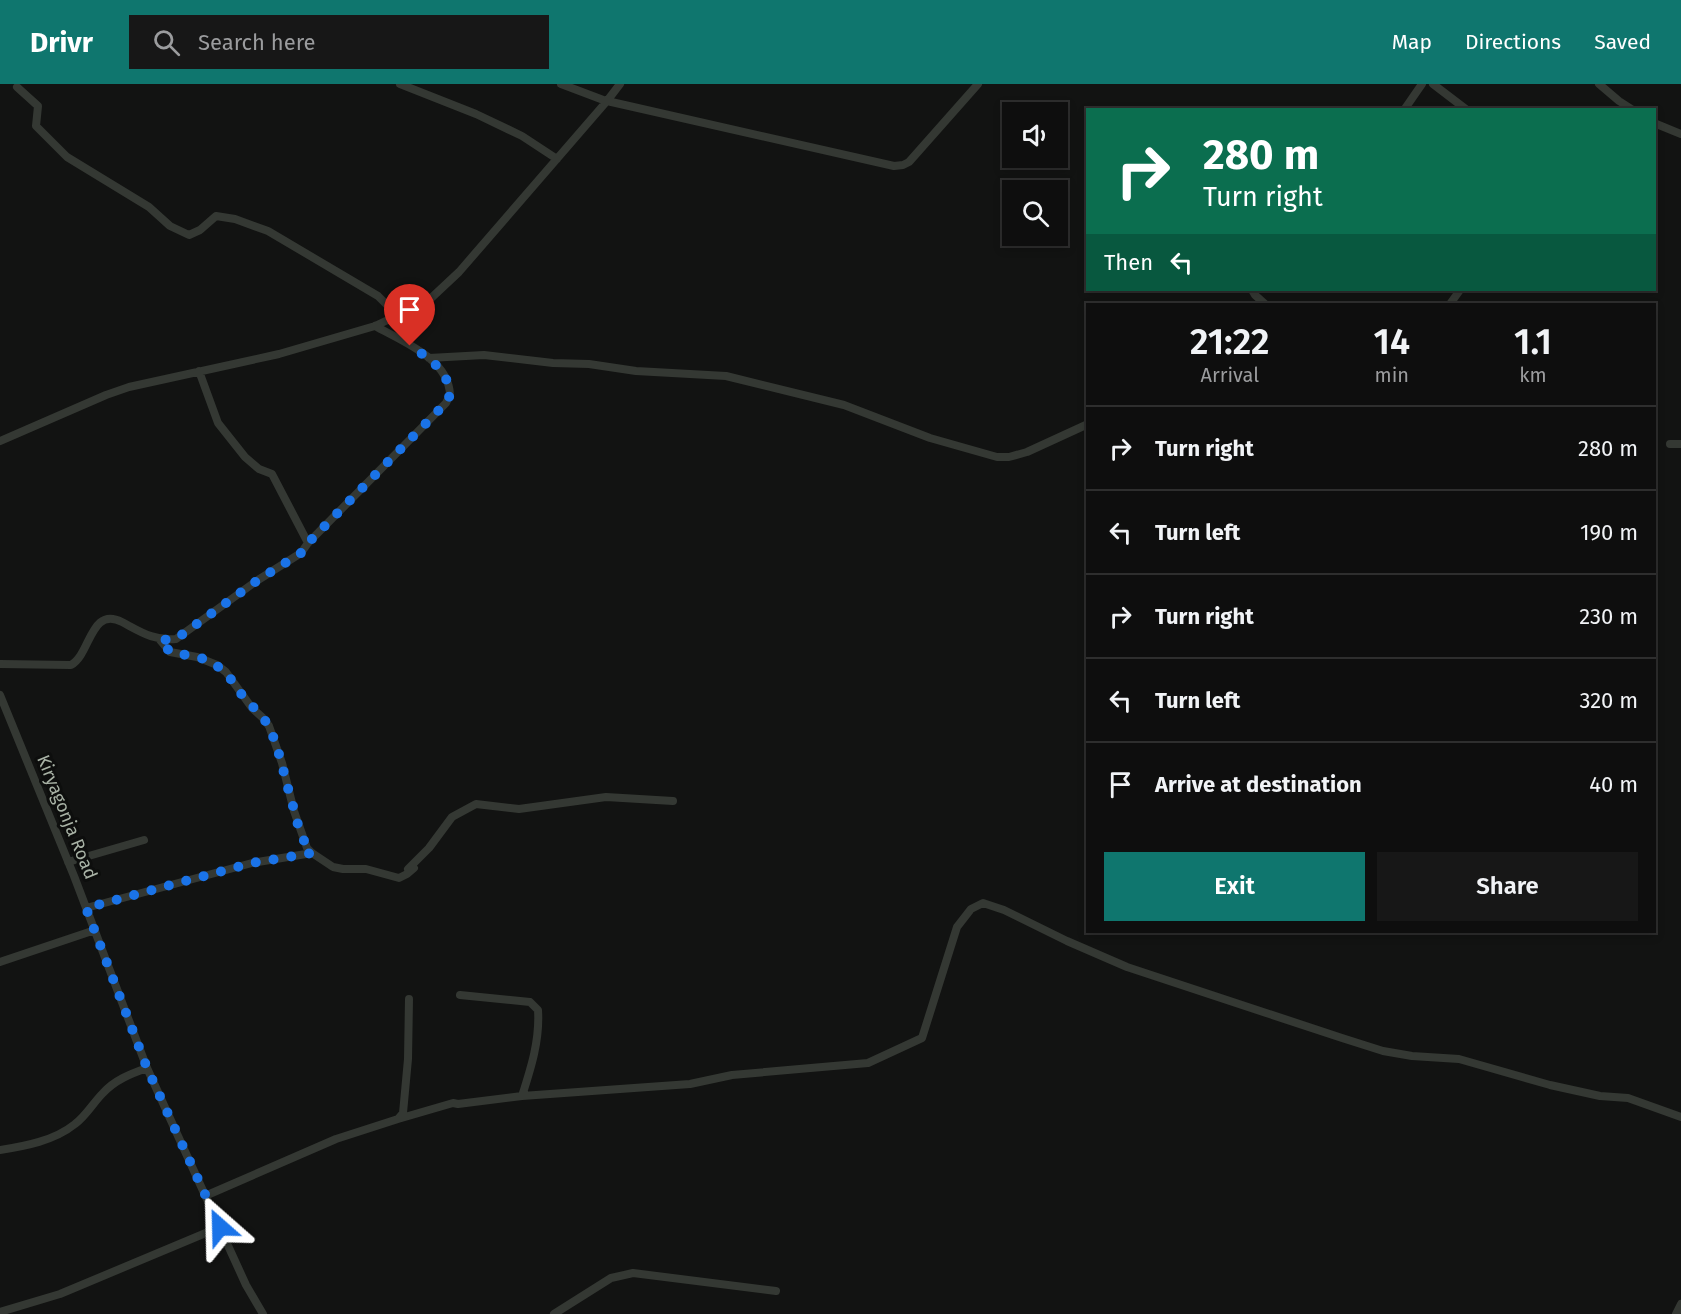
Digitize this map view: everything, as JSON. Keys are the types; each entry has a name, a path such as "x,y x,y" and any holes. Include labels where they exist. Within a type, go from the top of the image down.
{"street":[{"path":"400,84 485,118 522,136 557,159"},
{"path":"561,84 606,101 894,166 909,162 978,84"},
{"path":"0,441 129,387 279,354 375,326 429,301 459,273 620,84"},
{"path":"1405,108 1422,84"},
{"path":"1433,84 1464,108"},
{"path":"1599,84 1630,108"},
{"path":"17,87 38,106 36,126 67,157 149,207 170,226 189,235 200,230 216,216 235,219 268,231 378,296 398,316"},
{"path":"1656,124 1681,134"},
{"path":"1253,291 1264,303"},
{"path":"1451,303 1460,291"},
{"path":"160,640 176,639 258,580 301,553 308,543 446,403 450,395 447,378 429,358 375,326"},
{"path":"429,358 484,355 553,363 599,365 636,371 726,376 844,405 930,438 997,457 1009,457 1027,452 1086,425"},
{"path":"200,372 218,423 245,457 259,469 272,474 308,543"},
{"path":"1670,444 1681,444"},
{"path":"0,664 71,665 77,660 102,620 107,619 117,620 160,640 170,652 197,657 217,665 226,672 268,726 282,762 294,811 307,848 333,867 343,869 366,869 399,878 414,868"},
{"name":"Kiryagonja Road","path":"0,695 68,862 147,1068 246,1285 263,1314"},
{"path":"399,878 429,848 452,817 476,804 519,809 606,797 673,801"},
{"path":"68,862 144,840"},
{"path":"86,908 252,863 312,853"},
{"path":"205,1196 336,1139 444,1105 522,1096 690,1084 732,1075 868,1063 922,1038 957,927 971,909 983,903 1004,910 1127,967 1353,1041 1412,1056 1459,1059 1550,1085 1600,1096 1628,1098 1681,1116"},
{"path":"0,962 94,930"},
{"path":"460,995 530,1002 538,1010 539,1027 533,1062 522,1096"},
{"path":"398,1119 403,1113 407,1071 409,999"},
{"path":"0,1150 35,1142 63,1132 76,1124 104,1091 123,1077 147,1068"},
{"path":"0,1312 60,1293 220,1227"},
{"path":"554,1314 611,1278 633,1273 776,1291"},
{"path":"1676,1314 1681,1304"}],"route":[{"path":"220,1227 147,1068 86,908 252,863 312,853 307,848 294,811 282,762 263,718 252,708 226,672 217,665 205,659 170,652 160,640 176,639 258,580 301,553 308,543 446,403 450,395 447,378 429,358 410,346"}]}
